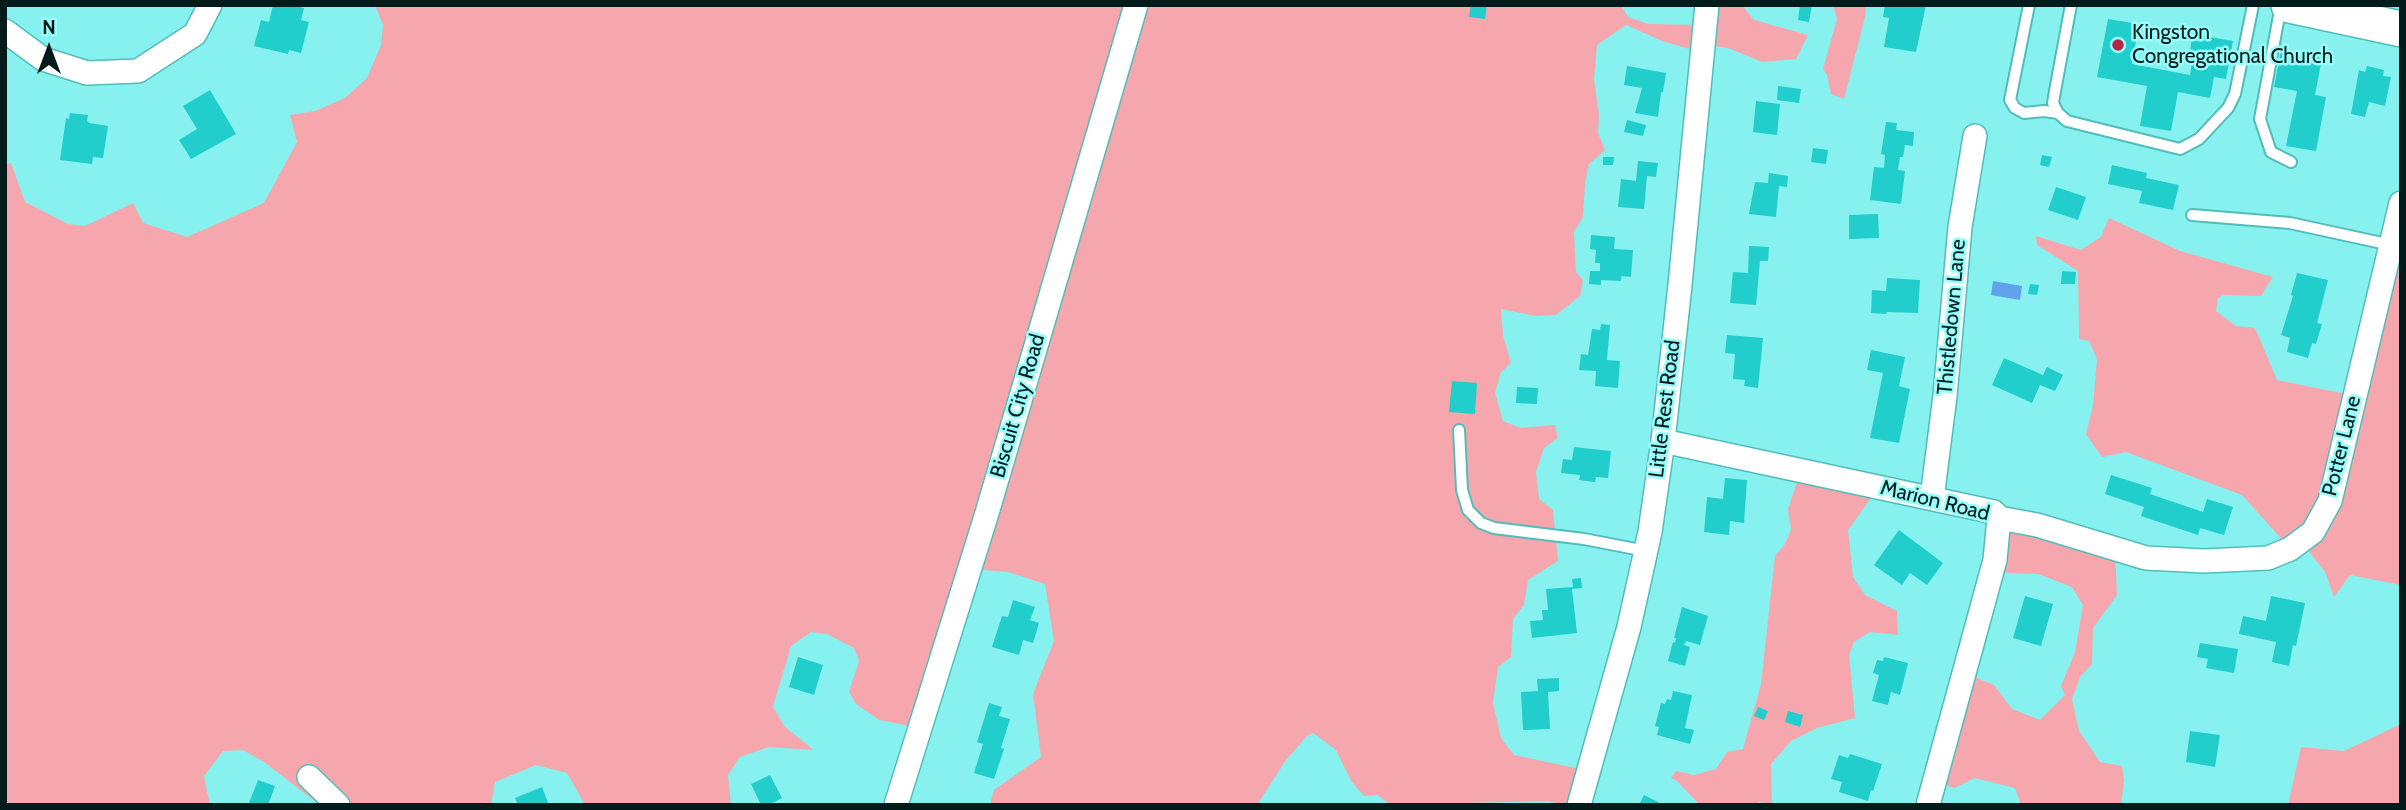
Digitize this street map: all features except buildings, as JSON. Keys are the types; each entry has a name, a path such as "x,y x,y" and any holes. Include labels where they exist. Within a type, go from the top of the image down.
{"main road":[{"path":"2289,5 2400,25"}],"street":[{"path":"5,31 43,59 87,73 138,71 195,34 209,5"},
{"name":"Biscuit City Road","path":"896,805 987,513 1136,5"},
{"name":"Little Rest Road","path":"1579,805 1629,627 1646,551 1663,441 1707,5"},
{"name":"Thistledown Lane","path":"1932,498 1945,396 1960,227 1975,136"},
{"name":"Potter Lane","path":"1999,518 2049,528 2146,558 2204,561 2268,558 2290,550 2313,532 2330,501 2401,203"},
{"name":"Marion Road","path":"1663,441 1994,512 1999,518 1995,560 1928,805"},
{"path":"309,777 329,802"}],"lane":[{"path":"2029,5 2010,100 2015,108 2024,113 2058,113"},
{"path":"2071,5 2053,103 2058,113 2067,121 2180,149 2199,139 2228,108 2235,94 2253,5"},
{"path":"2281,5 2260,119 2271,152 2291,162"},
{"path":"2192,215 2290,223 2391,245"},
{"path":"1459,430 1462,490 1468,510 1481,523 1494,528 1584,539 1646,551"}],"shaded area":[{"path":"375,5 1621,5 1628,17 1648,24 1702,25 1707,5 1742,5 1754,20 1808,35 1796,59 1762,62 1728,48 1703,44 1700,52 1662,41 1626,25 1597,45 1594,79 1599,115 1598,133 1605,150 1589,164 1583,217 1574,232 1576,272 1583,280 1580,296 1556,315 1536,316 1501,309 1503,335 1511,363 1501,372 1495,393 1503,421 1520,428 1555,425 1558,438 1544,448 1536,472 1539,499 1553,510 1558,561 1528,580 1524,605 1513,619 1511,657 1498,667 1493,703 1501,738 1514,755 1585,770 1577,805 1547,801 1391,805 1377,795 1364,796 1351,781 1336,750 1313,733 1307,736 1286,760 1257,805 990,805 994,790 1041,757 1033,694 1054,641 1045,584 1008,572 971,569 915,727 879,720 856,704 849,692 859,661 854,648 827,634 811,632 791,646 773,707 785,727 814,750 769,747 740,757 728,775 731,805 585,805 567,773 536,765 495,782 491,805 320,805 264,762 243,750 223,751 204,776 210,805 5,805 5,165 11,163 25,202 68,224 85,226 133,203 143,223 187,237 264,203 297,142 290,115 315,111 345,98 367,78 381,45 383,25"},
{"path":"1833,5 1866,5 1844,99 1831,94 1823,69 1837,19"},
{"path":"2401,191 2401,585 2350,575 2334,597 2325,572 2301,541 2287,545 2242,495 2126,452 2102,457 2086,434 2093,406 2097,359 2089,341 2079,339 2078,271 2037,245 2036,236 2081,250 2101,237 2109,218 2180,251 2273,277 2261,296 2223,295 2218,298 2216,311 2236,326 2255,328 2277,380 2351,395"},
{"path":"1801,470 1879,487 1848,530 1853,577 1865,595 1897,611 1898,635 1870,632 1854,642 1849,655 1855,718 1817,728 1791,741 1771,764 1772,805 1759,802 1755,805 1700,805 1671,778 1676,771 1694,775 1716,769 1727,752 1743,749 1761,684 1775,556 1785,544 1791,529 1788,509"},
{"path":"1999,517 2115,548 2117,595 2093,628 2092,664 2080,677 2072,699 2079,731 2100,762 2122,766 2124,780 2121,805 2021,805 2015,788 1975,778 1954,788 1934,780 1964,673 1994,685 2012,709 2040,720 2065,695 2061,686 2075,652 2083,605 2072,587 2038,574 1992,572"},
{"path":"2401,724 2401,805 2288,805 2301,747 2344,751"}],"water":[{"path":"1993,281 2022,286 2020,300 1991,295"}],"place":[{"name":"Kingston Congregational Church","path":"2118,45"}]}
